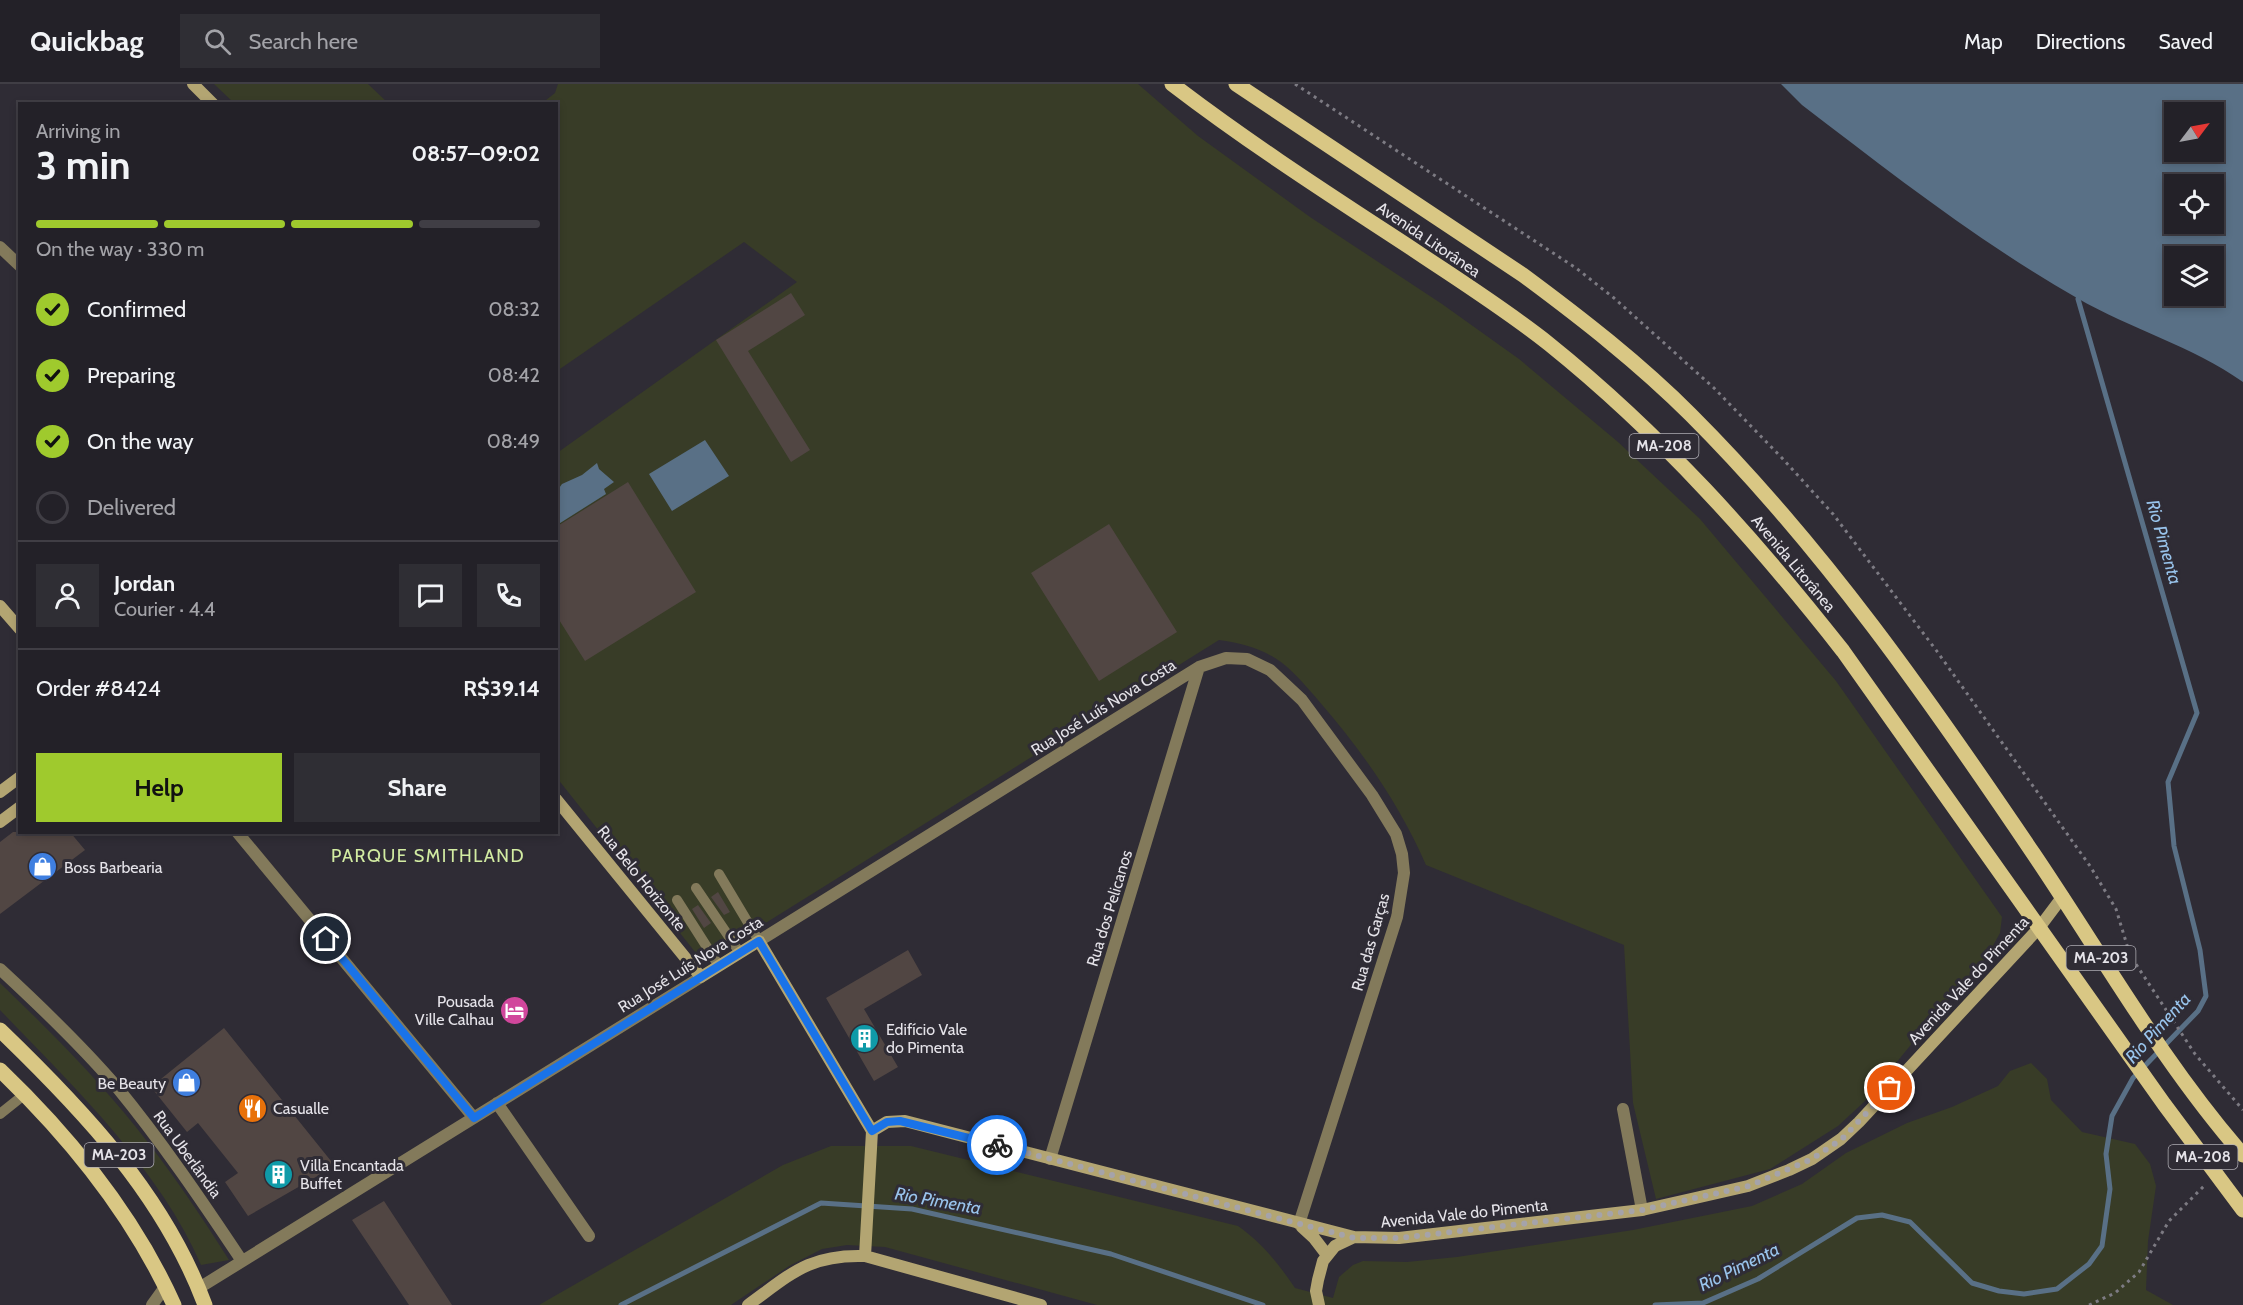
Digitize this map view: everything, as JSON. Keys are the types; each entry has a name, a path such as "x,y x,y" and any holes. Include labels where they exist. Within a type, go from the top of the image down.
{"main road":[{"name":"Avenida Litorânea","path":"1172,84 1256,146 1474,290 1547,343 1647,430 1696,478 1747,533 1843,651 2164,1104 2243,1210"},
{"name":"Avenida Litorânea","path":"1236,84 1523,274 1611,343 1689,413 1790,522 1891,648 1972,762 2140,1020 2187,1086 2243,1155"},
{"name":"MA-203","path":"0,1030 77,1106 140,1184 173,1239 199,1288 205,1305"},
{"name":"MA-203","path":"0,1070 75,1149 103,1184 136,1232 174,1305"}],"street":[{"path":"193,84 211,102"},
{"path":"0,247 18,264"},
{"path":"0,606 18,627"},
{"name":"Rua das Garças","path":"1199,667 1226,658 1247,659 1270,670 1278,677 1302,700 1372,795 1396,834 1402,854 1404,873 1397,917 1299,1224"},
{"name":"Rua José Luís Nova Costa","path":"199,1288 1199,667"},
{"name":"Rua dos Pelicanos","path":"1050,1158 1199,667"},
{"path":"0,792 18,778"},
{"name":"Rua Belo Horizonte","path":"558,801 701,977"},
{"path":"0,822 18,808"},
{"path":"239,834 474,1118"},
{"name":"Avenida Vale do Pimenta","path":"1299,1224 1354,1238 1399,1238 1642,1210 1749,1186 1770,1178 1812,1159 1842,1139 2039,927 2062,897"},
{"path":"759,941 872,1131 865,1256"},
{"name":"Rua Uberlândia","path":"0,969 70,1036 115,1085 169,1154 242,1261"},
{"path":"497,1103 589,1236"},
{"path":"1623,1108 1642,1210"},
{"path":"872,1131 887,1122 900,1121 1299,1224 1327,1255"},
{"path":"1319,1305 1316,1291 1319,1272 1327,1255 1335,1246 1354,1238"},
{"path":"748,1305 789,1275 810,1263 828,1258 865,1256 1041,1305"},
{"path":"152,1305 165,1287"}],"lane":[{"path":"719,874 759,941"},
{"path":"696,888 740,953"},
{"path":"677,900 719,966"},
{"path":"0,1114 25,1094"}],"path":[{"path":"2168,1015 2195,1054 2243,1110"},
{"path":"2089,1305 2115,1293 2139,1272 2169,1221 2216,1175"}],"green space":[{"path":"214,84 368,84 387,102 233,102"},
{"path":"558,84 1138,84 1198,136 1310,217 1442,304 1519,359 1618,442 1700,519 1836,681 2002,917 2000,933 1986,958 1936,1014 1865,1101 1838,1126 1770,1169 1656,1199 1633,1103 1624,945 1426,865 1392,799 1378,778 1334,719 1303,683 1287,667 1268,654 1248,646 1219,640 703,962 558,779 558,452 797,282 744,242 558,370 558,102 544,102 555,93"},
{"path":"0,983 70,1052 148,1142 229,1260 201,1265 184,1230 138,1162 84,1098 0,1010"},
{"path":"2031,1063 2047,1079 2051,1100 2082,1132 2135,1144 2150,1164 2156,1186 2148,1241 2146,1290 2173,1305 1097,1305 885,1247 847,1245 822,1249 789,1266 731,1305 539,1305 783,1165 831,1146 911,1146 1238,1226 1269,1254 1295,1288 1333,1298 1339,1277 1353,1265 1363,1261 1407,1262 1457,1257 1633,1230 1752,1206 1802,1184 1846,1153 1907,1123 1952,1107 1998,1086 2010,1071"}],"water":[{"path":"1781,84 2243,84 2243,382 2203,358 2077,298 2005,254 1802,105"},
{"path":"705,440 729,476 672,511 649,474"},
{"path":"597,463 599,469 614,482 604,489 606,494 558,524 558,490 562,484 582,475"}],"building":[{"path":"791,293 805,315 748,351 810,450 791,462 716,340"},
{"path":"628,482 696,592 585,661 558,618 558,526"},
{"path":"1109,524 1177,632 1099,681 1031,573"},
{"path":"13,832 18,832 18,834 72,834 85,850 0,914 0,842"},
{"path":"718,892 730,912 724,915 711,897"},
{"path":"698,905 711,923 704,928 692,909"},
{"name":"Edifício Vale do Pimenta","path":"908,950 922,975 864,1009 898,1067 874,1081 826,998"},
{"path":"224,1028 335,1166 248,1216 225,1182 238,1173 198,1123 187,1132 151,1087"},
{"path":"384,1201 452,1305 409,1305 352,1220"}],"waterway":[{"name":"Rio Pimenta","path":"1655,1305 1703,1303 1758,1279 1857,1218 1882,1215 1910,1222 1972,1283 1999,1291 2024,1294 2057,1289 2089,1264 2102,1246 2110,1189 2106,1154 2112,1116 2133,1078 2198,1011 2206,996 2200,950 2174,846 2168,782 2197,713 2078,299"},
{"name":"Rio Pimenta","path":"621,1305 821,1203 912,1209 1111,1254 1263,1305"}],"way so far":[{"path":"997,1145 1354,1238 1399,1238 1642,1210 1749,1186 1812,1159 1842,1139 1890,1088"}],"place":[{"name":"Boss Barbearia","path":"43,867"},
{"name":"Pousada Ville Calhau","path":"515,1010"},
{"name":"Edifício Vale do Pimenta","path":"865,1038"},
{"name":"Be Beauty","path":"187,1083"},
{"name":"Casualle","path":"252,1108"},
{"name":"Villa Encantada Buffet","path":"279,1174"}],"district":[{"name":"PARQUE SMITHLAND","path":"428,856"}],"route":[{"path":"326,939 474,1118 759,941 872,1131 887,1122 900,1121 997,1145"}]}
